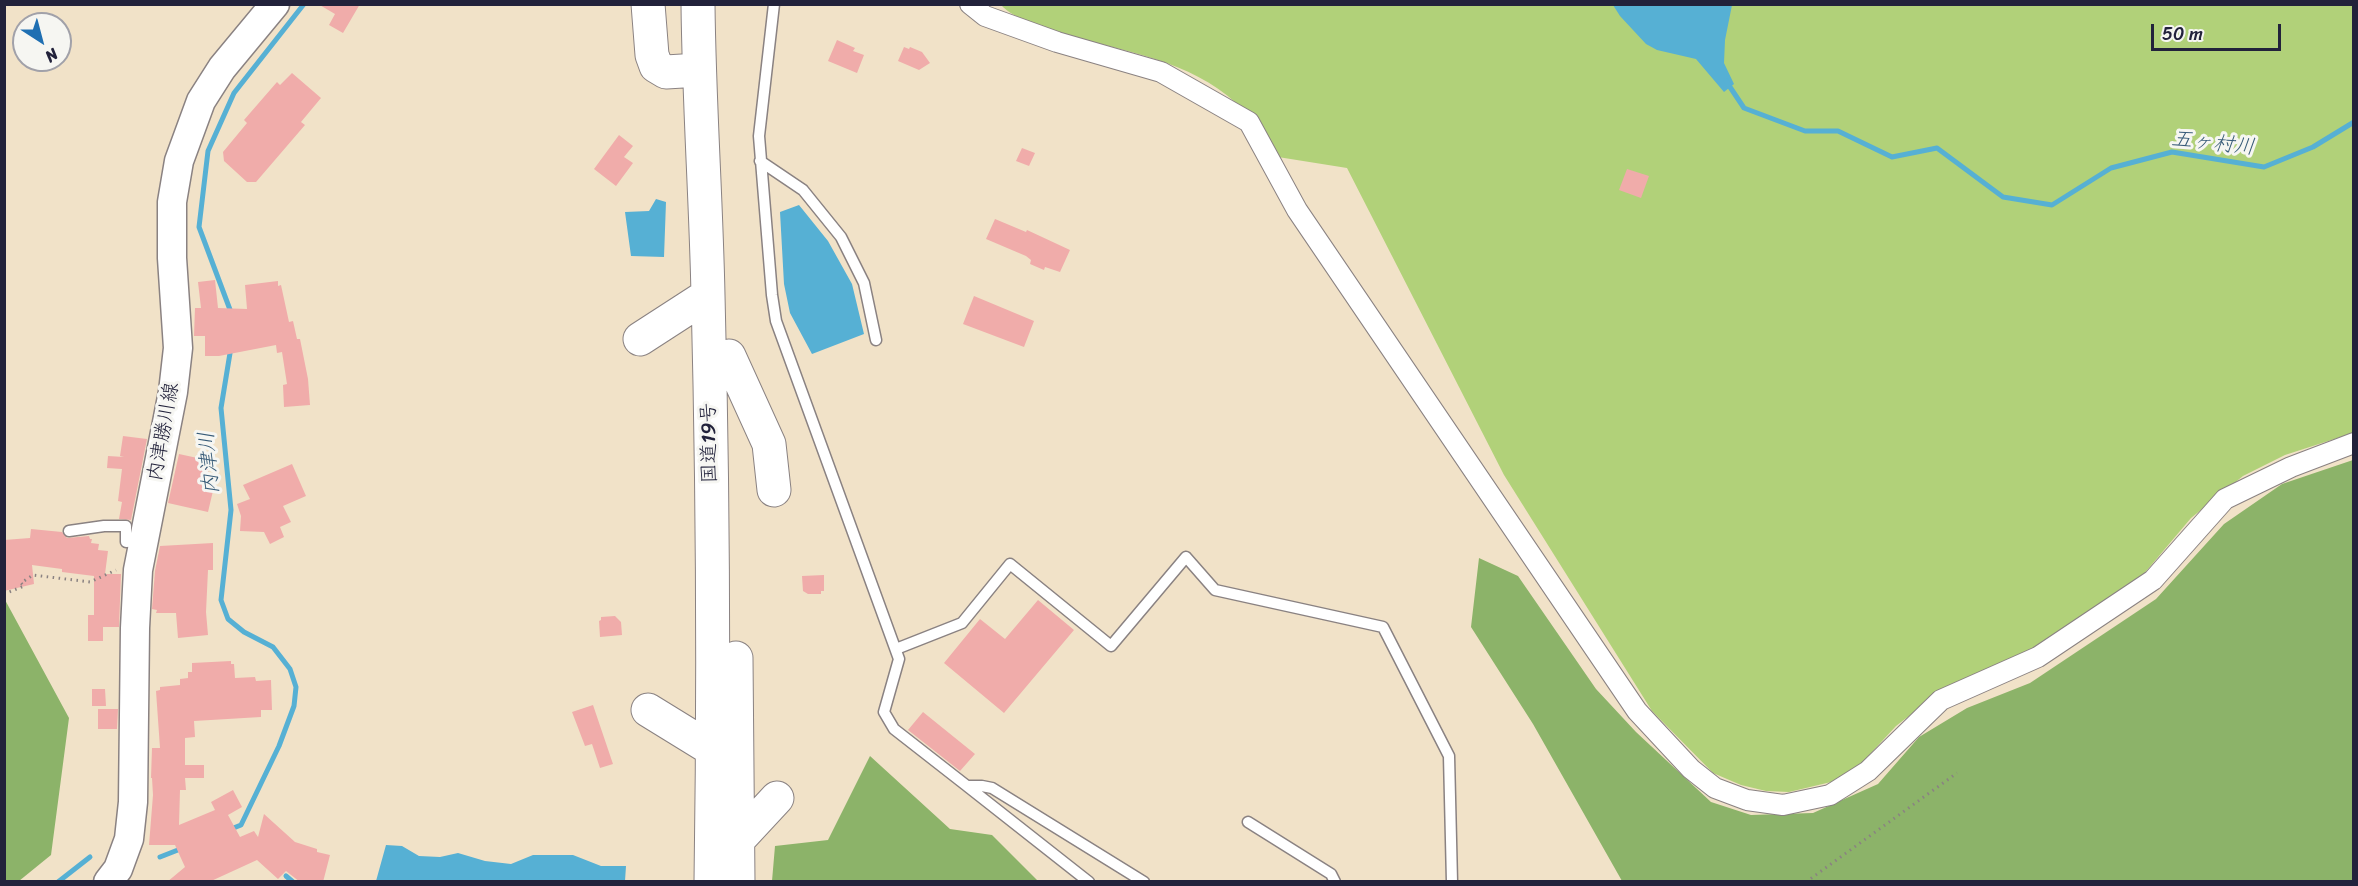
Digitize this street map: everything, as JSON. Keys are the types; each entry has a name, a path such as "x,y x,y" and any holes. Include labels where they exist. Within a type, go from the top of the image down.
{"highway":[{"path":"648,4 652,55 656,66 666,72 699,70"},
{"name":"国道19号","path":"698,4 708,295 713,750 711,882"},
{"name":"国道19号","path":"721,4 720,63 726,197 738,769 738,882"},
{"path":"640,339 708,295"},
{"path":"729,356 769,444 774,490"},
{"path":"648,710 713,750"},
{"path":"738,840 777,798"}],"main road":[{"name":"内津勝川線","path":"108,882 118,869 129,839 133,802 138,570 173,392 178,348 172,258 172,202 178,161 201,101 222,68 275,4"}],"street":[{"path":"970,4 985,16 1057,42 1161,72 1249,122 1297,210 1637,711 1691,769 1715,788 1747,800 1783,805 1830,795 1868,771 1941,700 2038,657 2153,580 2225,499 2290,467 2354,443"}],"lane":[{"path":"774,4 759,136 771,295 776,321 899,659 884,712 894,729 1089,882"},
{"path":"760,161 803,190 840,237 864,283 876,340"},
{"path":"69,531 104,526 126,526 126,542 144,541"},
{"path":"896,649 962,623 1010,564 1111,646 1186,557 1215,590 1383,627 1449,756 1452,882"},
{"path":"967,786 992,788 1143,882"},
{"path":"1248,822 1331,874 1335,882"}],"path":[{"path":"4,594 24,586 21,583 33,575 90,582 116,570 138,570"},
{"path":"1806,882 1957,774"}],"green space":[{"path":"1001,5 2353,5 2353,433 2285,455 2243,476 2191,518 2137,582 2022,657 1932,698 1896,726 1859,766 1831,782 1789,792 1766,791 1741,785 1713,773 1652,711 1504,475 1347,168 1278,157 1236,103 1198,77 1156,59 1041,27 1014,15"},
{"path":"2353,460 2353,881 1622,881 1533,724 1471,627 1479,558 1518,576 1596,689 1636,732 1711,802 1751,815 1813,813 1878,784 1919,737 1967,708 2030,683 2156,599 2224,524 2282,484"},
{"path":"4,598 69,718 51,855 19,881 5,881"},
{"path":"870,756 950,829 992,835 1038,881 772,881 775,846 828,840"}],"water":[{"path":"1613,5 1732,5 1725,40 1724,63 1734,84 1724,92 1696,59 1657,50 1646,44"},
{"path":"656,199 666,202 664,257 631,256 625,212 649,211"},
{"path":"799,205 828,241 852,284 864,334 812,354 790,313 784,284 780,212"},
{"path":"386,845 402,846 419,856 440,857 458,853 485,861 511,864 533,855 573,855 601,866 626,866 625,881 376,881"}],"building":[{"path":"318,4 360,4 343,33 329,25 335,14"},
{"path":"837,40 855,48 853,51 864,55 857,73 828,61"},
{"path":"904,47 922,52 930,63 919,70 898,61"},
{"path":"292,73 321,98 301,122 305,125 256,182 247,182 224,161 223,152 247,123 244,120 277,82 280,85"},
{"path":"619,135 633,146 624,157 633,163 616,186 594,169"},
{"path":"1022,148 1035,153 1029,166 1016,161"},
{"path":"1627,169 1649,176 1641,198 1619,190"},
{"path":"995,219 1026,232 1027,230 1070,250 1060,272 1045,267 1044,270 1030,264 1031,260 1026,256 986,239"},
{"path":"215,280 218,308 247,309 245,285 278,281 278,286 281,285 289,322 293,321 297,339 300,339 308,379 310,405 284,407 283,385 287,384 282,352 277,353 276,345 219,356 205,356 205,336 194,336 195,308 201,308 198,282"},
{"path":"974,296 1034,321 1024,347 963,324"},
{"path":"123,436 147,439 131,520 119,519 122,502 118,501 122,469 107,468 108,456 124,457 120,456"},
{"path":"179,454 202,459 210,465 207,477 216,478 208,512 168,503"},
{"path":"292,464 306,496 283,506 291,522 280,527 284,537 270,544 264,532 240,531 241,516 237,504 250,499 243,485"},
{"path":"31,529 62,532 67,538 89,536 92,539 91,543 99,544 98,550 108,551 105,574 121,574 119,627 103,627 103,641 88,641 88,615 94,615 94,576 32,565 34,584 4,591 4,540 30,538"},
{"path":"213,543 213,570 208,570 206,612 208,635 178,638 176,613 156,613 157,610 152,609 155,571 160,546"},
{"path":"824,575 824,591 821,591 821,594 808,594 803,591 802,576"},
{"path":"1038,600 1074,630 1004,713 944,663 980,619 1005,639"},
{"path":"615,616 621,622 622,635 600,637 601,617"},
{"path":"231,661 231,664 234,664 235,678 255,677 256,681 271,680 272,710 261,710 261,717 194,721 195,737 185,738 185,765 204,765 204,778 185,778 186,790 180,790 179,825 215,810 211,802 233,790 242,807 228,815 240,837 254,831 258,837 264,814 295,842 330,855 323,882 300,882 286,871 278,879 257,860 209,882 167,882 185,867 175,845 149,845 153,795 152,748 160,748 156,691 160,690 160,687 180,685 180,679 188,678 188,672 192,672 192,663"},
{"path":"92,689 105,689 106,706 92,706"},
{"path":"593,705 613,764 600,768 592,744 585,746 572,712"},
{"path":"98,709 118,709 117,729 98,729"},
{"path":"923,712 975,754 960,771 908,730"}],"waterway":[{"name":"内津川","path":"232,315 199,227 208,151 234,93 304,4"},
{"name":"五ヶ村川","path":"1726,81 1744,108 1805,131 1838,131 1892,157 1937,148 2003,197 2052,205 2111,168 2172,152 2264,167 2313,147 2354,122"},
{"name":"内津川","path":"231,347 221,408 231,510 221,600 228,619 244,632 273,647 290,669 296,687 294,706 279,746 241,825 231,829"},
{"name":"内津川","path":"160,857 183,848"},
{"name":"内津川","path":"58,882 90,857"},
{"path":"286,876 293,882"}]}
